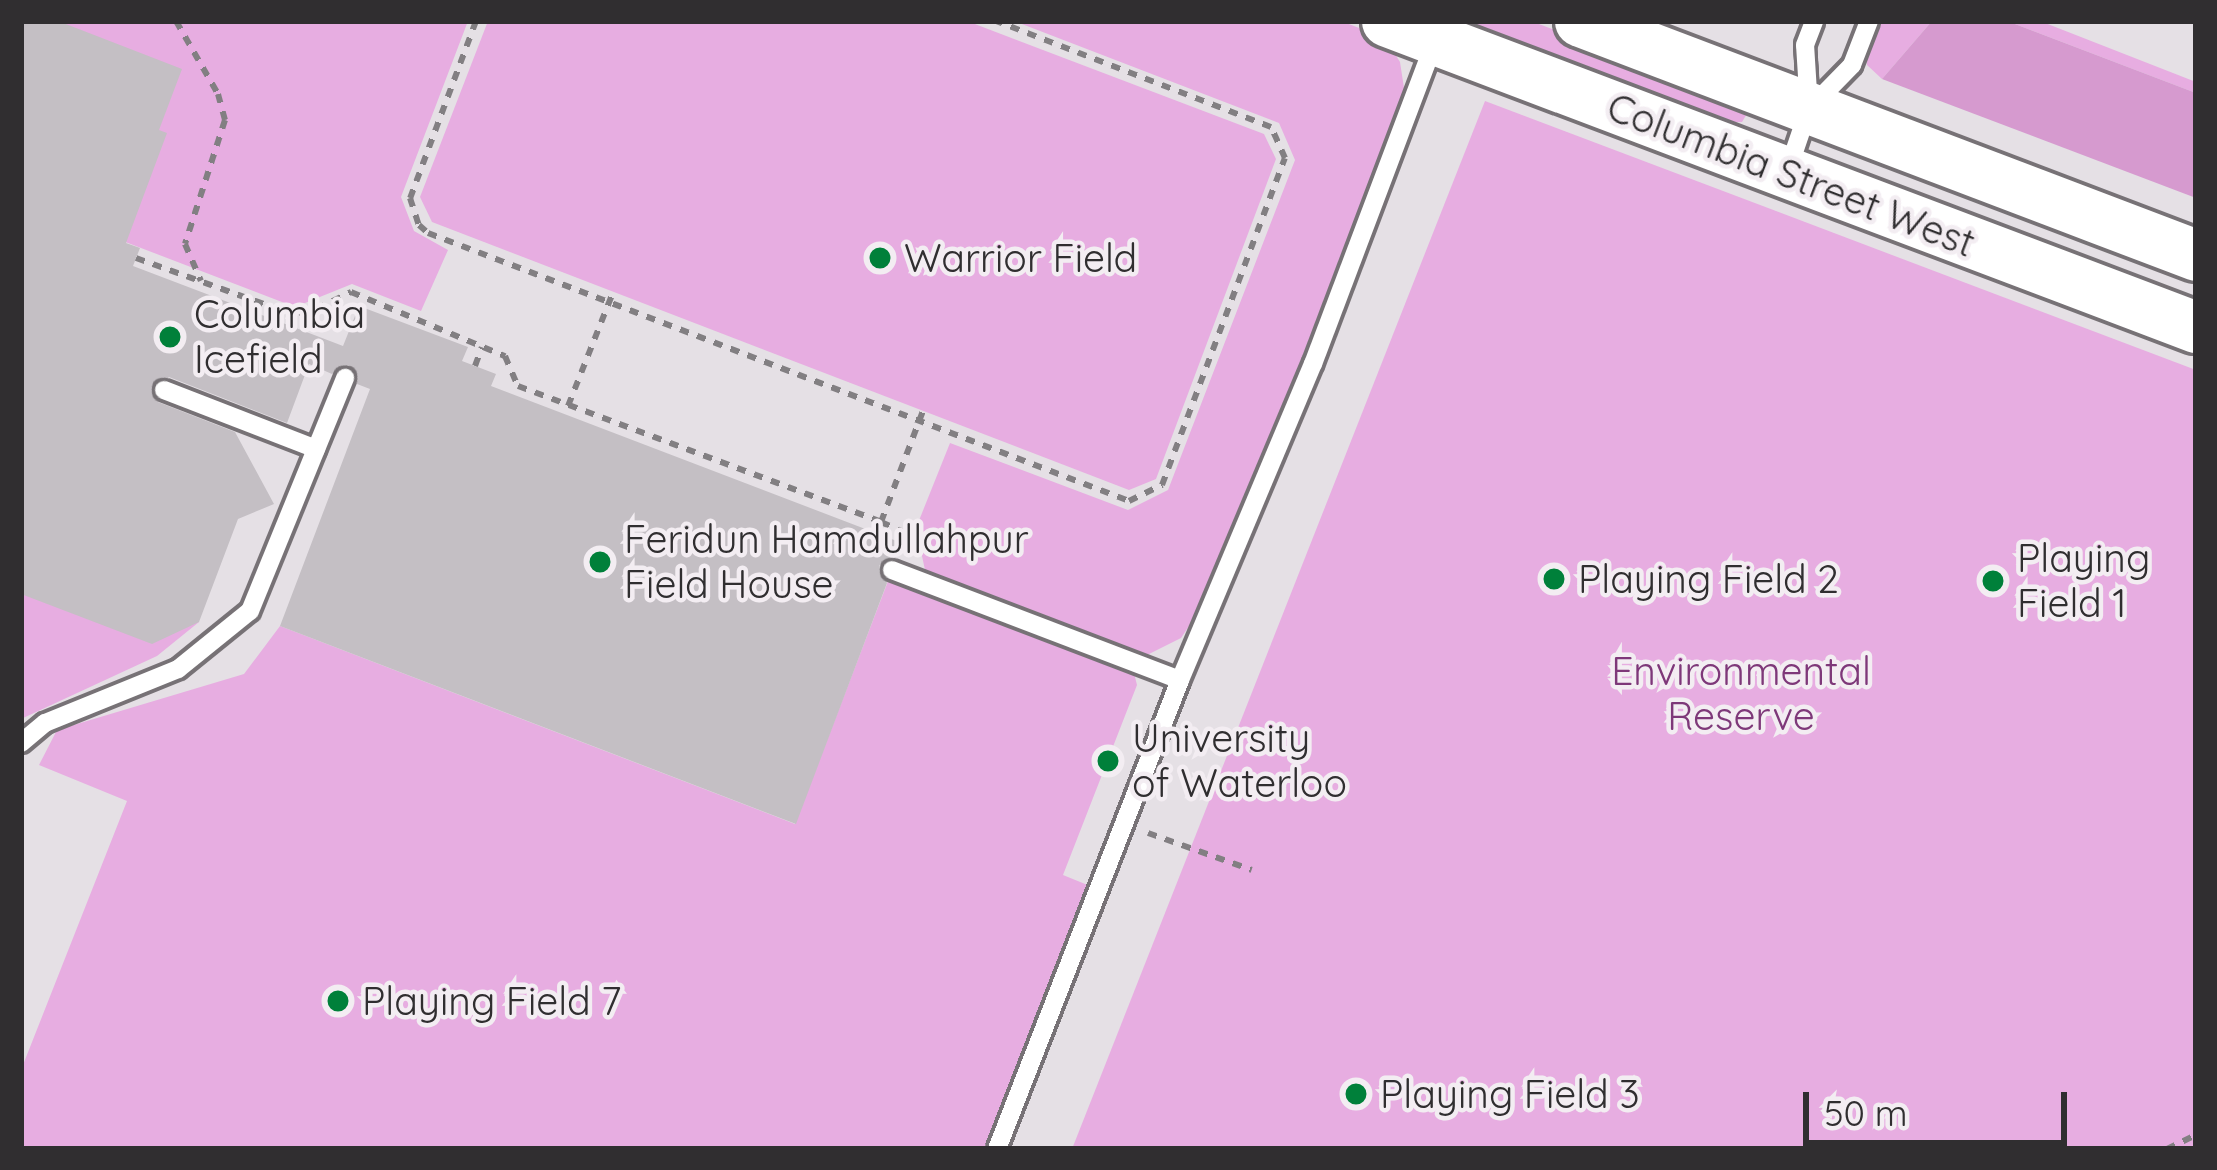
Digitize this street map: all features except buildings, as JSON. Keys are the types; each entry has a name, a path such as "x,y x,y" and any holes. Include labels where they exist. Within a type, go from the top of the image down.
{"main road":[{"name":"Columbia Street West","path":"1387,21 2196,327"},
{"name":"Columbia Street West","path":"1580,21 2196,255"}],"lane":[{"path":"1787,174 1809,109 1805,45 1814,21"},
{"path":"1809,109 1852,65 1869,21"},
{"path":"997,1149 1180,680 1313,364 1435,40"},
{"path":"21,743 45,723 178,669 250,610 345,379"},
{"path":"164,390 316,449"},
{"path":"892,570 1180,680"}],"path":[{"path":"176,21 218,94 225,121 185,244 201,281"},
{"path":"476,21 410,197 419,225 922,415 1129,501 1162,485 1285,158 1270,127 997,21"},
{"path":"136,257 300,317"},
{"path":"296,328 300,317 351,292 505,356 518,386 910,536 918,580"},
{"path":"568,406 610,298"},
{"path":"475,366 482,347"},
{"path":"881,522 922,415"},
{"path":"1123,824 1252,870"},
{"path":"2167,1149 2196,1136"}],"green space":[{"path":"48,21 468,21 401,197 414,231 448,250 421,311 352,284 295,307 21,202"},
{"name":"Warrior Field","path":"488,21 967,21 1264,134 1276,159 1156,479 1129,490 432,222 420,197"},
{"path":"1014,21 1341,21 1385,38 1400,62 1404,88 1398,130 1211,593 1181,638 1145,656 925,570 916,528 950,443 1128,510 1168,490 1295,160 1279,123"},
{"path":"1467,21 1531,21 1744,102 1748,112 1742,122 1734,122"},
{"path":"1879,21 1932,21 1882,79 1867,65 1866,55"},
{"path":"2007,21 2040,21 2196,82 2196,93"},
{"name":"Environmental Reserve","path":"1485,101 2196,370 2196,1149 1072,1149"},
{"path":"890,576 1134,673 1137,685 1063,875 1090,886 987,1149 21,1149 21,1070 127,801 39,765 57,730 244,674 280,626 795,824"},
{"path":"21,594 199,622 157,656 21,719"}],"shaded area":[{"path":"1932,21 2007,21 2196,93 2196,198 1882,79"}],"place":[{"name":"Warrior Field","path":"880,258"},
{"name":"Columbia Icefield","path":"170,337"},
{"name":"Feridun Hamdullahpur Field House","path":"600,562"},
{"name":"Playing Field 2","path":"1554,579"},
{"name":"Playing Field 1","path":"1993,581"},
{"name":"University of Waterloo","path":"1108,761"},
{"name":"Playing Field 7","path":"338,1001"},
{"name":"Playing Field 3","path":"1356,1094"}]}
